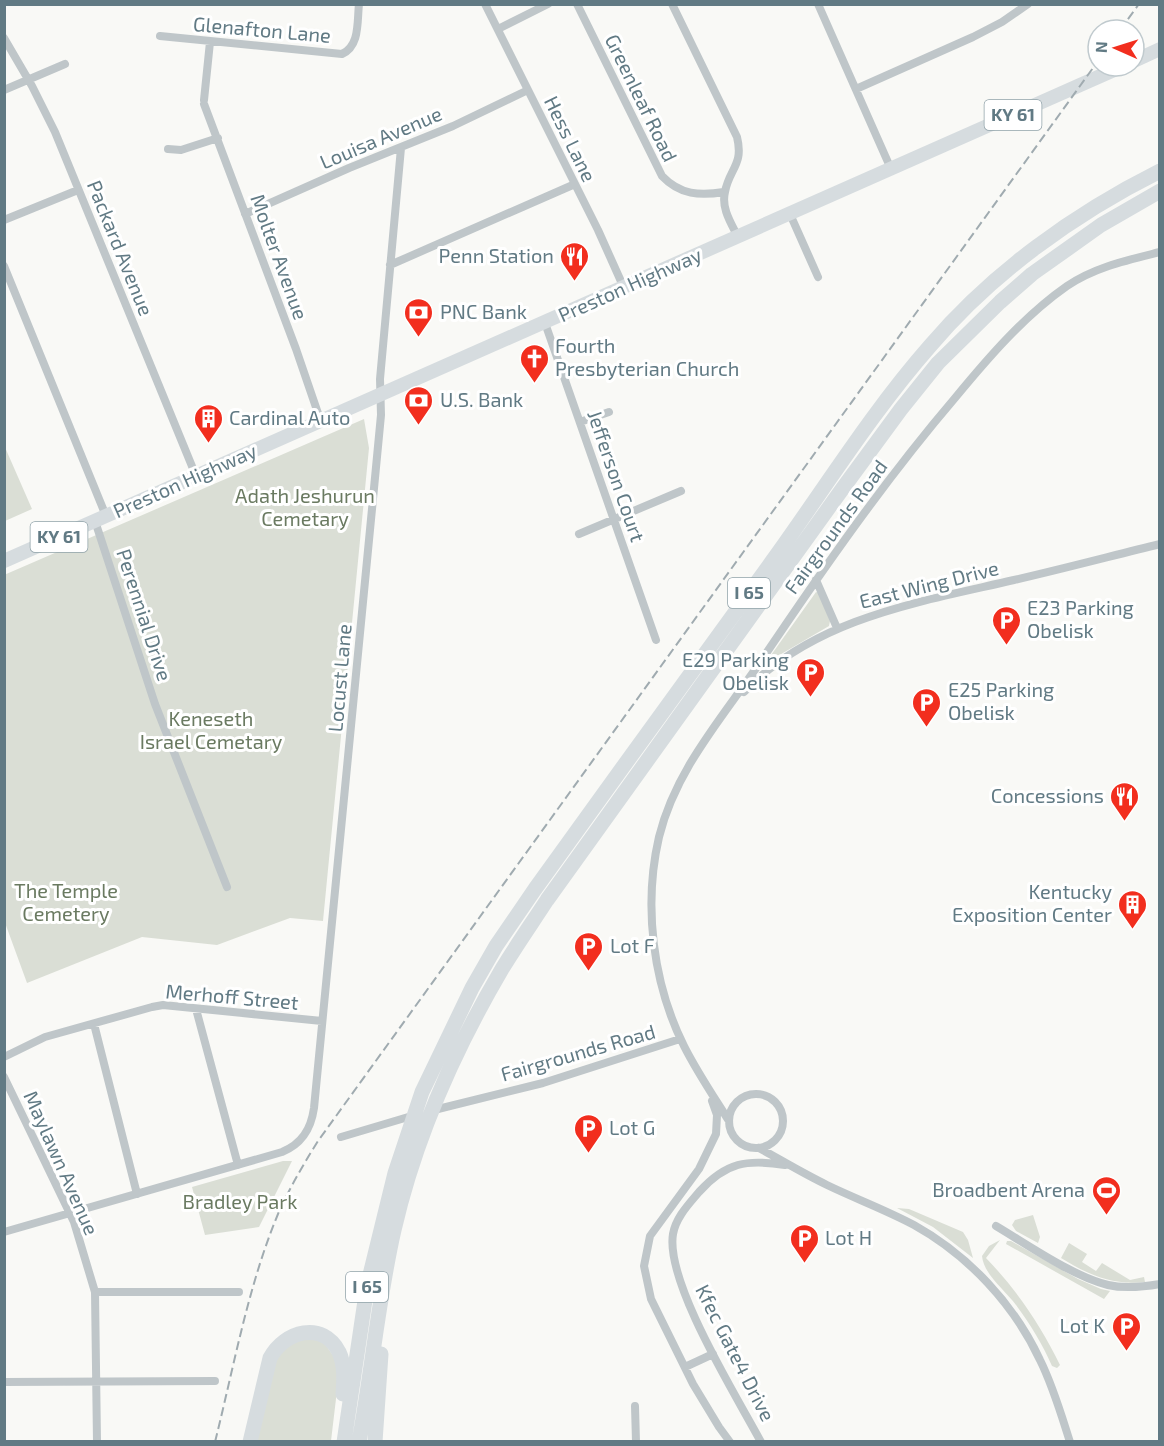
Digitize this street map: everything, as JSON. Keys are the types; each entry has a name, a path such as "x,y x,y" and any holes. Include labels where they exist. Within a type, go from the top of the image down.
{"highway":[{"name":"I 65","path":"342,1442 367,1287 395,1173 422,1092 472,988 496,946 886,399 914,364 960,314 1020,261 1082,216 1160,171"},
{"name":"I 65","path":"359,1442 382,1285 401,1201 414,1157 463,1041 502,969 547,900 836,497 919,386 969,331 1032,274 1094,230 1160,191"},
{"path":"375,1442 383,1341 382,1285"},
{"path":"250,1442 270,1358 275,1348 293,1335 309,1333 318,1334 329,1340 337,1348 342,1360 344,1383 339,1431 342,1442"}],"main road":[{"path":"1146,56 1160,50"},
{"name":"Preston Highway","path":"4,561 1096,78"}],"street":[{"name":"Glenafton Lane","path":"160,36 342,54 349,50 355,39 359,4"},
{"name":"Hess Lane","path":"485,4 624,288"},
{"path":"498,29 548,4"},
{"name":"Greenleaf Road","path":"577,4 662,176 669,184 685,192 704,195 724,192"},
{"path":"672,4 737,137 738,160 724,192 725,211 738,237"},
{"path":"818,4 891,169"},
{"path":"856,89 973,37 1002,22 1028,4"},
{"name":"Packard Avenue","path":"4,38 55,132 196,476"},
{"name":"Molter Avenue","path":"210,42 204,102 321,422"},
{"path":"4,90 65,64"},
{"name":"Louisa Avenue","path":"245,214 349,168 453,126 528,90"},
{"path":"168,149 181,150 218,138"},
{"name":"Locust Lane","path":"4,1232 290,1149 308,1131 314,1113 370,533 386,310 401,148"},
{"path":"390,265 574,184"},
{"path":"4,220 78,190"},
{"path":"790,214 818,277"},
{"name":"Fairgrounds Road","path":"341,1137 426,1112 543,1083 680,1039 666,999 657,961 653,920 654,874 659,838 674,795 701,742 730,706 862,515 932,425 985,362 1048,300 1080,278 1119,262 1160,252"},
{"name":"Perennial Drive","path":"4,266 100,518 155,704 227,887"},
{"name":"Jefferson Court","path":"544,323 656,640"},
{"path":"580,422 609,412"},
{"path":"579,534 681,491"},
{"name":"East Wing Drive","path":"730,706 779,662 814,639 837,628 925,602 1160,544"},
{"path":"816,580 837,628"},
{"name":"Merhoff Street","path":"4,1058 45,1037 163,1005 322,1021"},
{"path":"196,1009 238,1165"},
{"path":"94,1024 137,1194"},
{"path":"680,1039 729,1122 731,1130 742,1144 759,1148 826,1185 917,1226 951,1250 983,1278 1016,1317 1036,1351 1050,1382 1070,1442"},
{"name":"Maylawn Avenue","path":"4,1077 70,1214 95,1292 97,1442"},
{"path":"708,1086 717,1115 716,1134 699,1169 650,1236 644,1266 651,1299 685,1367 730,1442"},
{"path":"729,1122 730,1113 741,1099 757,1094 773,1100 782,1115 780,1133 767,1145 759,1148"},
{"name":"Kfec Gate4 Drive","path":"761,1442 713,1354 678,1275 673,1234 682,1213 714,1176 738,1164 748,1162 769,1162 791,1166"},
{"path":"996,1226 1057,1262 1107,1285 1137,1287 1160,1284"},
{"path":"95,1292 239,1292"},
{"path":"685,1367 713,1354"},
{"path":"4,1382 215,1381"},
{"path":"635,1406 636,1442"}],"green space":[{"name":"Keneseth Israel Cemetary","path":"364,419 369,448 323,921 290,918 217,945 142,937 27,983 4,920 4,575"},
{"path":"4,445 32,509 5,521 4,521"},
{"path":"816,592 819,593 830,621 829,626 771,660 769,658"},
{"name":"Bradley Park","path":"283,1161 292,1161 259,1227 205,1235 192,1187"},
{"path":"897,1208 909,1209 963,1232 973,1258 933,1227"},
{"path":"1033,1215 1040,1237 1038,1243 1016,1231 1012,1225 1015,1220"},
{"path":"1000,1240 986,1258 1008,1283 1036,1322 1060,1365 1057,1368 1052,1366 1026,1320 987,1270 982,1256 989,1246"},
{"path":"1007,1241 1011,1241 1078,1279 1110,1291 1104,1299 1006,1244"},
{"path":"1069,1243 1087,1254 1082,1262 1096,1271 1102,1263 1130,1280 1144,1277 1145,1282 1122,1282 1101,1278 1081,1269 1061,1258"},
{"path":"293,1339 322,1340 340,1365 331,1441 254,1442 273,1360"}],"railway":[{"path":"1129,18 1139,4"},
{"path":"215,1442 235,1355 267,1241 287,1195 318,1141 1086,78"}],"place":[{"name":"Penn Station","path":"575,282"},
{"name":"PNC Bank","path":"419,338"},
{"name":"Fourth Presbyterian Church","path":"534,384"},
{"name":"U.S. Bank","path":"419,426"},
{"name":"Cardinal Auto","path":"208,444"},
{"name":"E23 Parking Obelisk","path":"1006,646"},
{"name":"E29 Parking Obelisk","path":"810,698"},
{"name":"E25 Parking Obelisk","path":"927,728"},
{"name":"Concessions","path":"1125,822"},
{"name":"Kentucky Exposition Center","path":"1133,930"},
{"name":"Lot F","path":"589,972"},
{"name":"Lot G","path":"588,1154"},
{"name":"Broadbent Arena","path":"1106,1216"},
{"name":"Lot H","path":"804,1264"},
{"name":"Lot K","path":"1126,1352"}],"park label":[{"name":"Adath Jeshurun Cemetary","path":"305,508"},
{"name":"The Temple Cemetery","path":"66,902"}]}
